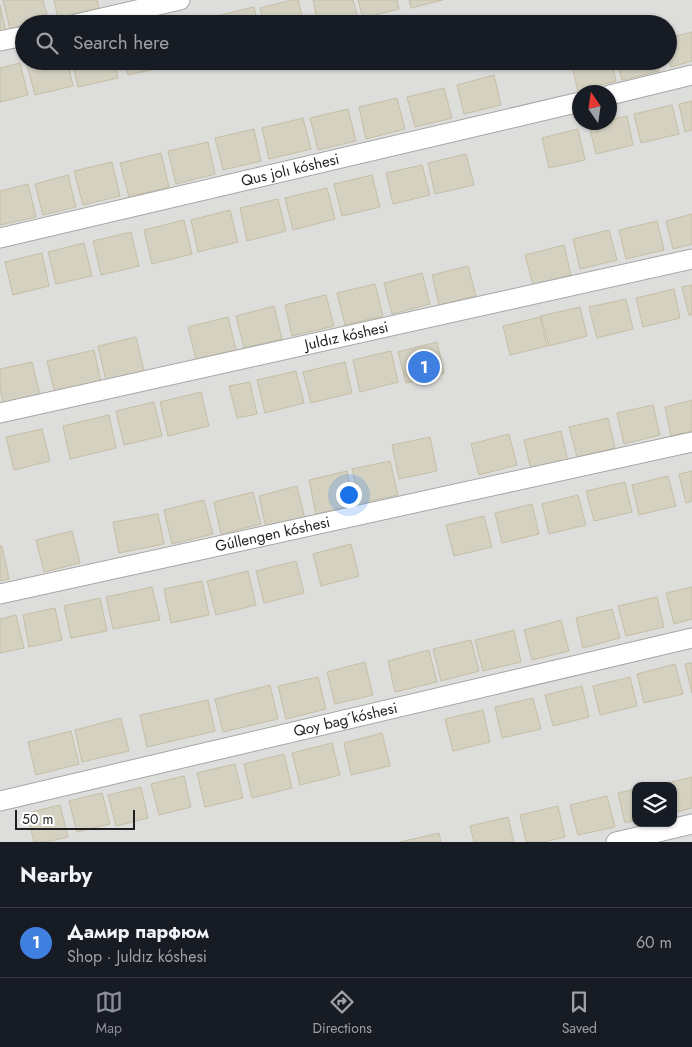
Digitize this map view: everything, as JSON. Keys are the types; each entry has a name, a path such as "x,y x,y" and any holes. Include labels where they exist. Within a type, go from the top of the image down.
{"street":[{"path":"115,15 180,0"},
{"path":"0,41 15,38"},
{"path":"617,93 692,75"},
{"name":"Qus jolı kóshesi","path":"0,238 572,104"},
{"name":"Juldız kóshesi","path":"0,413 692,259"},
{"name":"Gúllengen kóshesi","path":"0,594 692,442"},
{"name":"Qoy baǵ kóshesi","path":"0,801 692,638"},
{"path":"616,842 692,824"}],"shaded area":[{"path":"0,0 692,0 692,842 0,842"}],"building":[{"path":"3,0 43,0 47,15 15,15 15,28 10,29"},
{"path":"54,0 97,0 99,8 70,15 57,15"},
{"path":"298,0 302,15 262,15 260,8"},
{"path":"313,0 353,0 357,15 316,15"},
{"path":"358,0 397,0 399,9 375,15 362,15"},
{"path":"409,0 443,0 411,8"},
{"path":"0,5 6,31 0,32"},
{"path":"254,7 256,15 221,15"},
{"path":"692,32 692,61 677,65 677,36"},
{"path":"15,64 15,70 22,70 28,95 0,102 0,68"},
{"path":"28,70 69,70 73,86 35,95"},
{"path":"74,70 116,70 118,78 78,87"},
{"path":"127,70 150,70 128,75"},
{"path":"573,70 613,70 616,81 601,85 577,85"},
{"path":"619,70 659,70 659,71 622,80"},
{"path":"494,75 501,105 464,114 457,85"},
{"path":"444,88 452,118 415,127 407,97"},
{"path":"397,98 405,129 366,139 359,107"},
{"path":"692,101 692,130 685,132 679,104"},
{"path":"672,105 679,134 641,143 634,114"},
{"path":"348,109 356,141 318,150 310,118"},
{"path":"627,116 633,145 596,154 590,130 617,130 617,118"},
{"path":"303,118 311,149 269,159 262,128"},
{"path":"254,129 261,161 223,170 215,138"},
{"path":"578,130 585,160 549,168 542,138"},
{"path":"208,142 215,174 176,184 168,151"},
{"path":"161,153 169,187 129,197 120,163"},
{"path":"466,154 474,185 435,194 428,163"},
{"path":"112,162 120,196 83,205 74,171"},
{"path":"422,165 430,195 393,204 386,173"},
{"path":"68,175 76,207 43,215 35,184"},
{"path":"372,175 380,207 342,216 334,184"},
{"path":"28,184 36,217 0,225 0,191"},
{"path":"327,188 335,219 293,230 285,198"},
{"path":"278,199 286,231 247,241 240,208"},
{"path":"230,210 238,242 198,252 191,220"},
{"path":"692,214 692,244 673,249 666,221"},
{"path":"184,220 192,254 152,264 144,230"},
{"path":"657,221 664,250 626,259 619,230"},
{"path":"609,230 617,260 580,269 573,239"},
{"path":"131,232 139,266 101,275 93,241"},
{"path":"84,243 92,276 56,284 48,252"},
{"path":"564,245 571,275 533,285 525,255"},
{"path":"42,253 49,286 13,295 5,262"},
{"path":"468,266 476,296 439,305 432,275"},
{"path":"422,273 430,304 392,314 384,283"},
{"path":"375,284 383,316 345,325 337,293"},
{"path":"692,285 692,315 689,315 682,287"},
{"path":"674,289 680,318 643,327 636,298"},
{"path":"326,295 334,326 292,336 285,305"},
{"path":"626,299 633,329 597,338 589,307"},
{"path":"274,306 282,339 244,348 236,316"},
{"path":"580,307 587,336 549,346 541,316"},
{"path":"228,317 236,350 196,359 188,327"},
{"path":"540,317 547,346 510,355 503,326"},
{"path":"136,337 144,371 106,380 98,346"},
{"path":"437,342 444,373 406,383 398,352"},
{"path":"94,350 101,382 55,393 47,361"},
{"path":"391,351 398,382 360,392 353,360"},
{"path":"32,362 40,394 3,403 0,389 0,369"},
{"path":"345,362 352,393 311,403 303,372"},
{"path":"296,371 304,403 265,413 257,380"},
{"path":"250,382 257,414 237,418 229,386"},
{"path":"201,392 209,426 168,436 160,402"},
{"path":"692,400 692,431 671,436 665,407"},
{"path":"154,402 162,436 124,445 116,411"},
{"path":"653,405 660,435 624,444 617,413"},
{"path":"109,415 116,448 70,459 63,426"},
{"path":"608,418 615,448 577,457 569,427"},
{"path":"42,429 50,461 14,470 6,437"},
{"path":"561,431 568,461 531,470 524,440"},
{"path":"509,434 517,465 479,475 471,444"},
{"path":"430,437 437,471 399,479 392,445"},
{"path":"390,461 398,495 360,503 352,469"},
{"path":"347,471 354,505 316,514 309,480"},
{"path":"692,471 692,501 686,503 679,474"},
{"path":"668,476 676,506 639,515 632,485"},
{"path":"625,482 632,512 594,521 586,491"},
{"path":"297,486 305,519 266,528 259,496"},
{"path":"253,492 261,524 221,534 214,502"},
{"path":"578,495 586,525 549,534 542,504"},
{"path":"204,500 213,534 172,544 164,510"},
{"path":"532,504 539,534 502,543 495,513"},
{"path":"158,514 164,544 119,553 113,522"},
{"path":"484,516 492,547 454,556 446,525"},
{"path":"72,531 80,563 44,572 36,540"},
{"path":"351,544 359,576 321,586 313,554"},
{"path":"0,546 2,546 9,579 0,581"},
{"path":"296,561 304,593 264,603 256,571"},
{"path":"248,571 256,605 216,615 207,581"},
{"path":"202,581 209,615 171,623 164,589"},
{"path":"152,587 160,620 113,629 106,597"},
{"path":"692,587 692,619 674,624 666,593"},
{"path":"657,597 664,627 626,636 618,606"},
{"path":"100,598 107,631 71,638 64,606"},
{"path":"55,608 62,640 29,647 23,615"},
{"path":"612,609 620,638 583,648 576,618"},
{"path":"16,615 24,648 0,653 0,619"},
{"path":"561,620 569,651 532,660 524,630"},
{"path":"514,630 521,662 483,671 475,640"},
{"path":"471,640 479,671 441,681 433,649"},
{"path":"429,650 437,682 395,692 388,661"},
{"path":"365,662 373,695 335,704 327,672"},
{"path":"692,663 692,693 685,664"},
{"path":"675,664 683,694 644,703 637,674"},
{"path":"318,677 326,709 286,719 278,686"},
{"path":"630,677 637,706 600,715 593,686"},
{"path":"270,685 278,719 223,732 215,699"},
{"path":"582,686 589,717 553,726 545,695"},
{"path":"533,698 541,729 502,738 495,707"},
{"path":"208,700 215,731 147,747 140,715"},
{"path":"483,710 490,742 453,751 445,719"},
{"path":"121,718 129,751 82,762 75,730"},
{"path":"71,731 79,764 36,775 28,742"},
{"path":"382,733 390,766 351,775 344,743"},
{"path":"332,743 340,775 300,785 292,753"},
{"path":"284,754 292,788 252,798 244,764"},
{"path":"235,764 243,798 205,807 197,773"},
{"path":"184,776 191,807 159,815 151,784"},
{"path":"692,777 692,808 677,812 677,782 672,782"},
{"path":"141,787 148,818 116,826 108,795"},
{"path":"632,790 632,821 625,823 618,793"},
{"path":"102,793 110,824 77,832 69,801"},
{"path":"607,796 615,827 578,835 570,805"},
{"path":"60,805 68,837 46,842 34,842 27,813"},
{"path":"558,806 565,837 544,842 526,842 520,815"},
{"path":"508,817 514,842 474,842 470,826"},
{"path":"439,833 441,842 400,842"}],"place":[{"name":"Дамир парфюм","path":"424,367"}]}
